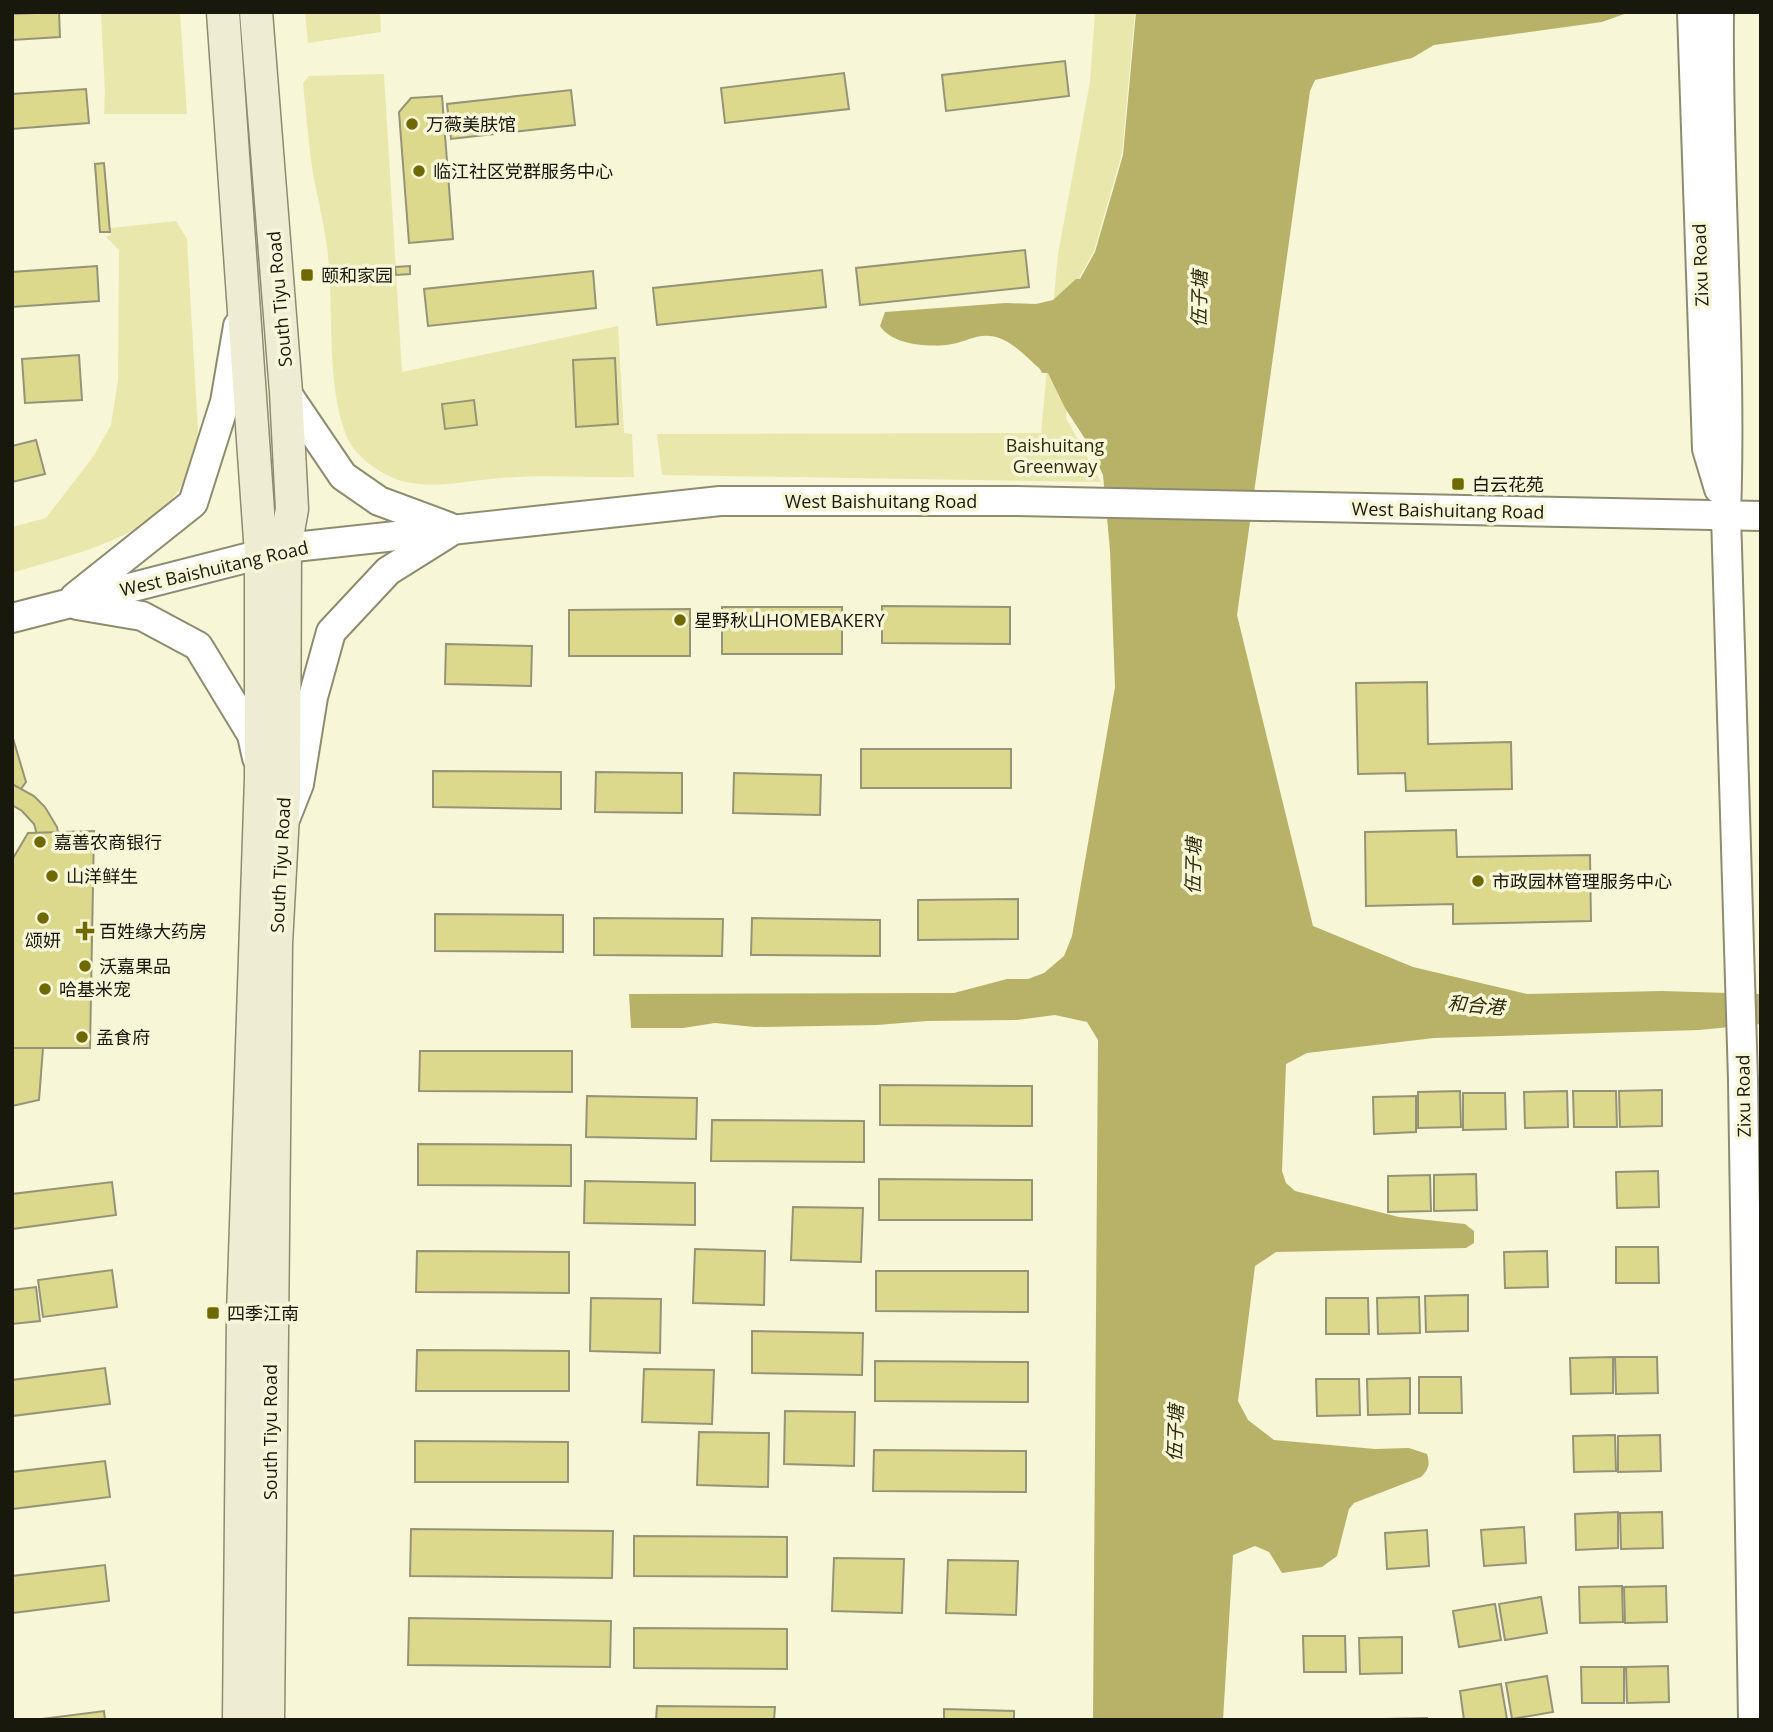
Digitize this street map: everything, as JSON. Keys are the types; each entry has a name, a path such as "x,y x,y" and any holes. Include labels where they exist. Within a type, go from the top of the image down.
{"main road":[{"name":"South Tiyu Road","path":"223,12 243,300 273,551 282,826 276,944 268,1720"},
{"name":"South Tiyu Road","path":"239,1720 243,1314 261,778 273,551 292,509 286,393 256,12"}],"street":[{"name":"Zixu Road","path":"1692,12 1707,449 1726,515"},
{"name":"Zixu Road","path":"1719,12 1718,81 1728,443 1726,515 1742,1038 1753,1720"},
{"path":"67,604 193,503 225,402 243,300"},
{"path":"286,393 343,476 379,501 455,529"},
{"name":"West Baishuitang Road","path":"12,618 273,551 720,501 1017,501 1761,516"},
{"path":"282,826 299,784 313,698 331,632 388,570 455,529"},
{"path":"67,604 142,616 198,646 252,735 261,778"}],"green space":[{"path":"101,12 180,12 187,114 104,114"},
{"path":"305,12 380,12 381,32 308,43"},
{"name":"Baishuitang Greenway","path":"1095,12 1135,12 1122,153 1094,251 1080,276 1066,418 1101,482 662,475 657,434 1041,433 1058,254 1090,82"},
{"path":"384,74 402,372 618,326 624,433 632,434 634,477 534,476 439,485 414,484 377,469 350,443 336,393 328,256 312,168 303,83 309,76"},
{"path":"176,221 187,239 198,431 191,465 177,492 157,514 132,530 104,544 12,573 12,527 46,518 93,457 111,425 118,380 119,250 106,237 111,235 111,228"}],"water":[{"path":"1136,12 1630,12 1602,22 1434,45 1412,58 1315,80 1310,91 1237,615 1313,926 1413,967 1527,994 1662,991 1761,994 1761,1024 1699,1030 1434,1038 1307,1053 1286,1064 1282,1171 1286,1183 1295,1191 1399,1217 1465,1224 1474,1231 1474,1243 1466,1248 1276,1252 1255,1266 1238,1401 1248,1420 1274,1440 1375,1449 1409,1448 1427,1454 1429,1464 1421,1477 1354,1503 1349,1509 1337,1556 1322,1567 1282,1573 1269,1552 1255,1546 1233,1555 1223,1720 1093,1720 1098,1040 1087,1022 1055,1015 1017,1020 927,1021 877,1025 755,1027 715,1023 683,1028 631,1028 629,994 954,993 1007,979 1028,979 1044,973 1064,956 1072,936 1115,687 1110,550 1103,475 1048,373 1042,373 1011,344 997,337 985,336 934,346 913,344 893,337 880,326 885,312 1006,303 1036,304 1053,300 1076,279 1080,279 1095,252 1123,155"}],"building":[{"path":"59,12 60,37 12,40 12,14"},
{"path":"1065,61 1069,96 946,111 942,75"},
{"path":"844,73 849,109 725,123 721,88"},
{"path":"86,89 89,123 12,129 12,94"},
{"path":"571,90 575,125 451,139 447,104"},
{"path":"442,96 453,239 409,243 399,112 411,98"},
{"path":"104,163 110,232 100,232 95,164"},
{"path":"1025,250 1029,287 860,305 856,268"},
{"path":"97,266 99,301 12,307 12,272"},
{"path":"410,266 410,274 396,275 395,267"},
{"path":"822,270 826,307 657,325 653,288"},
{"path":"593,271 596,308 428,326 424,289"},
{"path":"79,355 82,400 25,403 22,359"},
{"path":"615,358 618,424 576,427 573,360"},
{"path":"474,400 477,425 445,429 442,404"},
{"path":"36,440 45,474 12,482 12,446"},
{"path":"882,606 1010,607 1010,644 882,643"},
{"path":"722,607 842,607 842,654 722,654"},
{"path":"690,609 690,656 569,656 569,610"},
{"path":"446,644 532,646 531,686 445,684"},
{"path":"1427,682 1428,744 1511,742 1512,789 1406,791 1405,773 1358,774 1356,683"},
{"path":"12,735 26,782 12,801"},
{"path":"861,749 1011,749 1011,788 861,788"},
{"path":"433,771 561,772 561,809 433,807"},
{"path":"596,772 682,773 682,813 595,812"},
{"path":"734,773 821,775 820,815 733,813"},
{"path":"12,784 34,796 45,807 57,827 62,850 61,866 53,888 12,950 12,913 38,872 42,851 34,824 12,805"},
{"name":"市政园林管理服务中心","path":"1456,830 1457,857 1590,855 1591,921 1453,924 1453,904 1366,906 1365,832"},
{"path":"94,831 90,1048 12,1048 12,860 28,833"},
{"path":"1018,899 1018,939 918,940 918,900"},
{"path":"435,914 563,915 563,952 435,951"},
{"path":"594,918 723,919 722,956 594,955"},
{"path":"752,918 880,920 880,956 751,955"},
{"path":"12,1048 43,1048 39,1100 12,1106"},
{"path":"420,1051 572,1051 572,1092 419,1091"},
{"path":"880,1085 1032,1086 1032,1126 880,1125"},
{"path":"1662,1090 1662,1126 1620,1127 1619,1091"},
{"path":"1460,1091 1461,1127 1418,1128 1418,1092"},
{"path":"1567,1091 1568,1127 1525,1128 1524,1092"},
{"path":"1573,1091 1616,1091 1617,1127 1574,1127"},
{"path":"1463,1093 1505,1093 1506,1129 1463,1130"},
{"path":"587,1096 697,1098 696,1139 586,1137"},
{"path":"1416,1096 1416,1132 1374,1134 1373,1097"},
{"path":"712,1120 864,1121 864,1162 711,1161"},
{"path":"418,1144 571,1145 571,1186 418,1185"},
{"path":"1658,1171 1659,1207 1617,1208 1616,1172"},
{"path":"1476,1174 1477,1210 1434,1211 1434,1175"},
{"path":"1430,1175 1431,1211 1388,1212 1388,1176"},
{"path":"879,1179 1032,1180 1032,1220 879,1220"},
{"path":"585,1181 695,1183 695,1225 584,1223"},
{"path":"112,1182 116,1215 12,1229 12,1194"},
{"path":"793,1207 863,1208 861,1262 791,1260"},
{"path":"1616,1247 1658,1247 1659,1283 1616,1283"},
{"path":"695,1249 765,1251 764,1305 693,1303"},
{"path":"417,1251 569,1252 569,1293 416,1292"},
{"path":"1547,1251 1548,1287 1505,1288 1504,1252"},
{"path":"112,1270 117,1307 43,1317 38,1280"},
{"path":"876,1271 1028,1271 1028,1312 876,1311"},
{"path":"36,1287 40,1321 12,1324 12,1290"},
{"path":"1468,1295 1468,1331 1426,1332 1425,1296"},
{"path":"1419,1297 1420,1333 1378,1334 1377,1298"},
{"path":"591,1298 661,1299 660,1353 590,1351"},
{"path":"1326,1298 1368,1298 1369,1334 1326,1334"},
{"path":"752,1331 863,1333 862,1375 752,1373"},
{"path":"417,1350 569,1351 569,1391 416,1391"},
{"path":"1613,1357 1613,1393 1571,1394 1570,1358"},
{"path":"1615,1357 1657,1357 1658,1393 1616,1394"},
{"path":"875,1361 1028,1362 1028,1402 875,1401"},
{"path":"105,1368 110,1404 12,1416 12,1380"},
{"path":"644,1369 714,1370 712,1424 642,1422"},
{"path":"1419,1377 1461,1377 1462,1413 1419,1413"},
{"path":"1410,1378 1410,1414 1368,1415 1367,1379"},
{"path":"1316,1379 1359,1379 1360,1415 1317,1416"},
{"path":"785,1411 855,1412 854,1466 784,1464"},
{"path":"699,1432 769,1433 768,1487 697,1485"},
{"path":"1615,1435 1616,1471 1574,1472 1573,1436"},
{"path":"1660,1435 1661,1471 1618,1472 1618,1436"},
{"path":"415,1441 568,1442 568,1482 415,1482"},
{"path":"874,1450 1026,1451 1026,1492 873,1491"},
{"path":"105,1461 110,1497 12,1509 12,1472"},
{"path":"1618,1512 1618,1548 1576,1550 1575,1514"},
{"path":"1662,1512 1663,1548 1621,1549 1620,1513"},
{"path":"1524,1527 1526,1563 1484,1566 1481,1530"},
{"path":"411,1529 613,1531 612,1578 410,1576"},
{"path":"1427,1530 1429,1566 1387,1569 1385,1533"},
{"path":"634,1536 787,1537 787,1577 634,1576"},
{"path":"834,1558 904,1559 902,1613 832,1611"},
{"path":"948,1560 1018,1561 1016,1615 946,1613"},
{"path":"105,1565 109,1601 12,1613 12,1576"},
{"path":"1622,1586 1623,1622 1580,1623 1579,1587"},
{"path":"1666,1586 1667,1622 1625,1623 1624,1587"},
{"path":"1541,1597 1547,1633 1505,1640 1499,1604"},
{"path":"1495,1604 1501,1640 1459,1647 1453,1611"},
{"path":"409,1618 611,1621 610,1667 408,1665"},
{"path":"634,1628 787,1629 787,1669 634,1668"},
{"path":"1303,1636 1345,1636 1346,1672 1304,1672"},
{"path":"1402,1637 1402,1673 1360,1674 1359,1638"},
{"path":"1668,1666 1669,1702 1627,1703 1626,1667"},
{"path":"1581,1667 1624,1667 1624,1703 1582,1703"},
{"path":"1547,1676 1553,1712 1512,1719 1506,1683"},
{"path":"1501,1684 1507,1719 1464,1720 1460,1691"},
{"path":"657,1706 775,1707 774,1720 656,1720"},
{"path":"944,1709 1014,1711 1014,1720 944,1720"},
{"path":"104,1711 105,1720 34,1720"},
{"path":"1385,1719 1427,1720 1385,1720"}],"place":[{"name":"万薇美肤馆","path":"412,124"},
{"name":"临江社区党群服务中心","path":"419,171"},
{"name":"颐和家园","path":"307,275"},
{"name":"白云花苑","path":"1458,484"},
{"name":"星野秋山HOMEBAKERY","path":"680,620"},
{"name":"嘉善农商银行","path":"40,842"},
{"name":"山洋鲜生","path":"52,876"},
{"name":"市政园林管理服务中心","path":"1478,881"},
{"name":"颂妍","path":"43,918"},
{"name":"百姓缘大药房","path":"85,931"},
{"name":"沃嘉果品","path":"85,966"},
{"name":"哈基米宠","path":"45,989"},
{"name":"孟食府","path":"82,1037"},
{"name":"四季江南","path":"213,1313"}],"water label":[{"name":"伍子塘","path":"1199,299"},
{"name":"伍子塘","path":"1193,866"},
{"name":"和合港","path":"1476,1005"},
{"name":"伍子塘","path":"1175,1433"}]}
